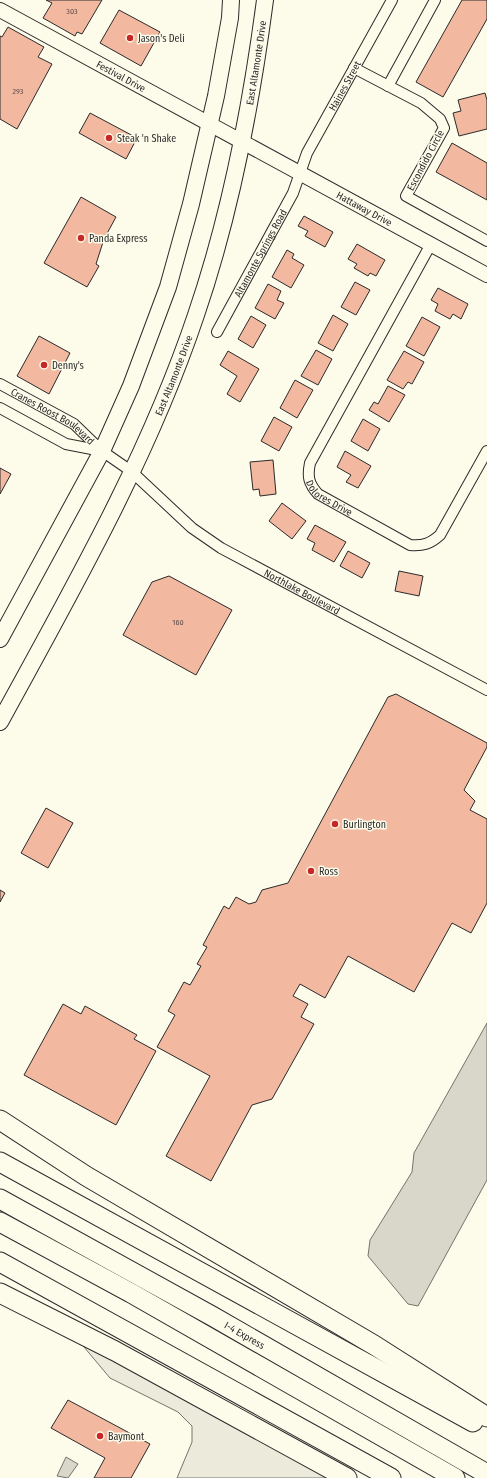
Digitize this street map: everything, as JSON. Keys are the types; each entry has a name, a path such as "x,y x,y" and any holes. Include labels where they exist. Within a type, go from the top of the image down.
{"highway":[{"path":"0,1120 86,1176 374,1345 487,1417"},
{"path":"0,1162 487,1430"},
{"name":"I-4 Express","path":"0,1199 212,1316 487,1474"},
{"name":"I-4 Express","path":"0,1222 131,1293 455,1478"},
{"path":"0,1262 391,1478"},
{"path":"0,1293 115,1351 347,1478"}],"main road":[{"path":"0,639 102,451 131,386 168,287 192,204 210,125 226,41 231,0"},
{"name":"East Altamonte Drive","path":"0,722 86,564 131,471 167,394 196,315 230,201 243,142 256,73 265,0"}],"street":[{"name":"Haines Street","path":"299,172 307,154 392,0"},
{"path":"388,86 435,0"},
{"name":"Festival Drive","path":"0,10 243,142"},
{"name":"Escondido Circle","path":"354,68 421,103 440,119 444,128 406,196 487,241"},
{"name":"Hattaway Drive","path":"243,142 487,275"},
{"name":"Altamonte Springs Road","path":"217,332 293,192 299,172"},
{"name":"Dolores Drive","path":"431,244 310,464 307,475 311,486 318,494 410,545 421,546 432,543 440,535 487,451"},
{"name":"Cranes Roost Boulevard","path":"0,384 74,424 102,451 131,471"},
{"name":"Cranes Roost Boulevard","path":"0,408 66,444 102,451"},
{"name":"Northlake Boulevard","path":"131,471 192,528 221,548 487,690"}],"shaded area":[{"path":"487,1023 487,1180 418,1306 408,1304 368,1256 370,1240 412,1172 414,1153"},
{"path":"84,1342 336,1478 177,1478 192,1442 192,1426 178,1412 110,1378 84,1347"},
{"path":"66,1457 78,1464 68,1478 57,1476"}],"building":[{"path":"46,0 102,0 82,34 77,32 75,36 43,18 52,3"},
{"path":"462,0 487,0 487,19 443,97 416,82"},
{"name":"Jason's Deli","path":"119,10 160,32 141,66 100,43"},
{"path":"8,27 44,47 38,57 52,64 17,129 0,119 0,36 2,37"},
{"path":"485,93 487,100 487,129 459,136 453,113 461,111 458,100"},
{"path":"90,113 137,138 126,159 79,133"},
{"path":"452,143 487,163 487,200 436,172"},
{"path":"81,197 116,217 104,239 96,264 99,266 87,287 44,263"},
{"path":"304,216 333,232 325,247 305,236 308,231 298,226"},
{"path":"357,244 385,260 376,276 370,273 368,276 354,268 357,264 348,259"},
{"path":"287,250 294,254 292,258 304,265 291,288 272,277"},
{"path":"355,282 370,290 356,315 341,307"},
{"path":"268,284 281,291 277,300 284,303 275,319 255,308"},
{"path":"438,288 468,304 461,319 453,314 450,319 435,311 438,304 431,300"},
{"path":"333,315 348,324 333,351 318,343"},
{"path":"251,316 266,325 253,348 238,339"},
{"path":"422,317 440,327 424,356 406,346"},
{"name":"Denny's","path":"39,336 70,353 49,394 17,376"},
{"path":"316,350 332,359 318,385 301,376"},
{"path":"228,351 259,369 240,402 227,394 237,376 220,365"},
{"path":"404,351 424,362 412,384 408,382 403,389 387,380"},
{"path":"295,380 313,390 297,418 280,408"},
{"path":"388,386 405,395 389,422 369,410 374,402 378,404"},
{"path":"274,417 292,427 279,451 261,441"},
{"path":"363,419 380,429 368,451 351,441"},
{"path":"345,451 371,466 358,488 346,482 351,475 337,467"},
{"path":"273,460 276,494 260,496 259,489 253,490 250,462"},
{"path":"0,468 11,474 0,494"},
{"path":"282,503 306,521 292,539 269,521"},
{"path":"315,525 346,542 334,562 312,550 315,543 307,539"},
{"path":"348,551 370,563 362,578 340,566"},
{"path":"399,571 423,576 419,596 395,591"},
{"path":"169,576 232,610 196,675 123,635 152,582"},
{"path":"396,694 487,743 487,747 464,790 475,801 470,810 487,819 487,903 471,933 452,923 414,992 348,956 325,998 300,984 293,996 308,1004 301,1017 314,1024 272,1099 252,1105 211,1181 166,1156 210,1076 157,1047 175,1015 168,1011 184,982 190,985 201,966 197,964 207,947 203,945 224,906 229,909 236,897 249,904 256,902 262,890 288,883 388,697"},
{"path":"46,808 73,823 48,868 21,853"},
{"path":"0,890 5,893 0,902"},
{"path":"63,1004 81,1014 85,1006 137,1035 134,1039 156,1051 116,1125 24,1075"},
{"name":"Baymont","path":"68,1400 150,1444 131,1478 94,1478 105,1458 51,1428"}],"place":[{"name":"Jason's Deli","path":"130,38"},
{"name":"Steak 'n Shake","path":"109,138"},
{"name":"Panda Express","path":"81,238"},
{"name":"Denny's","path":"44,365"},
{"name":"Burlington","path":"335,824"},
{"name":"Ross","path":"311,871"},
{"name":"Baymont","path":"100,1436"}]}
